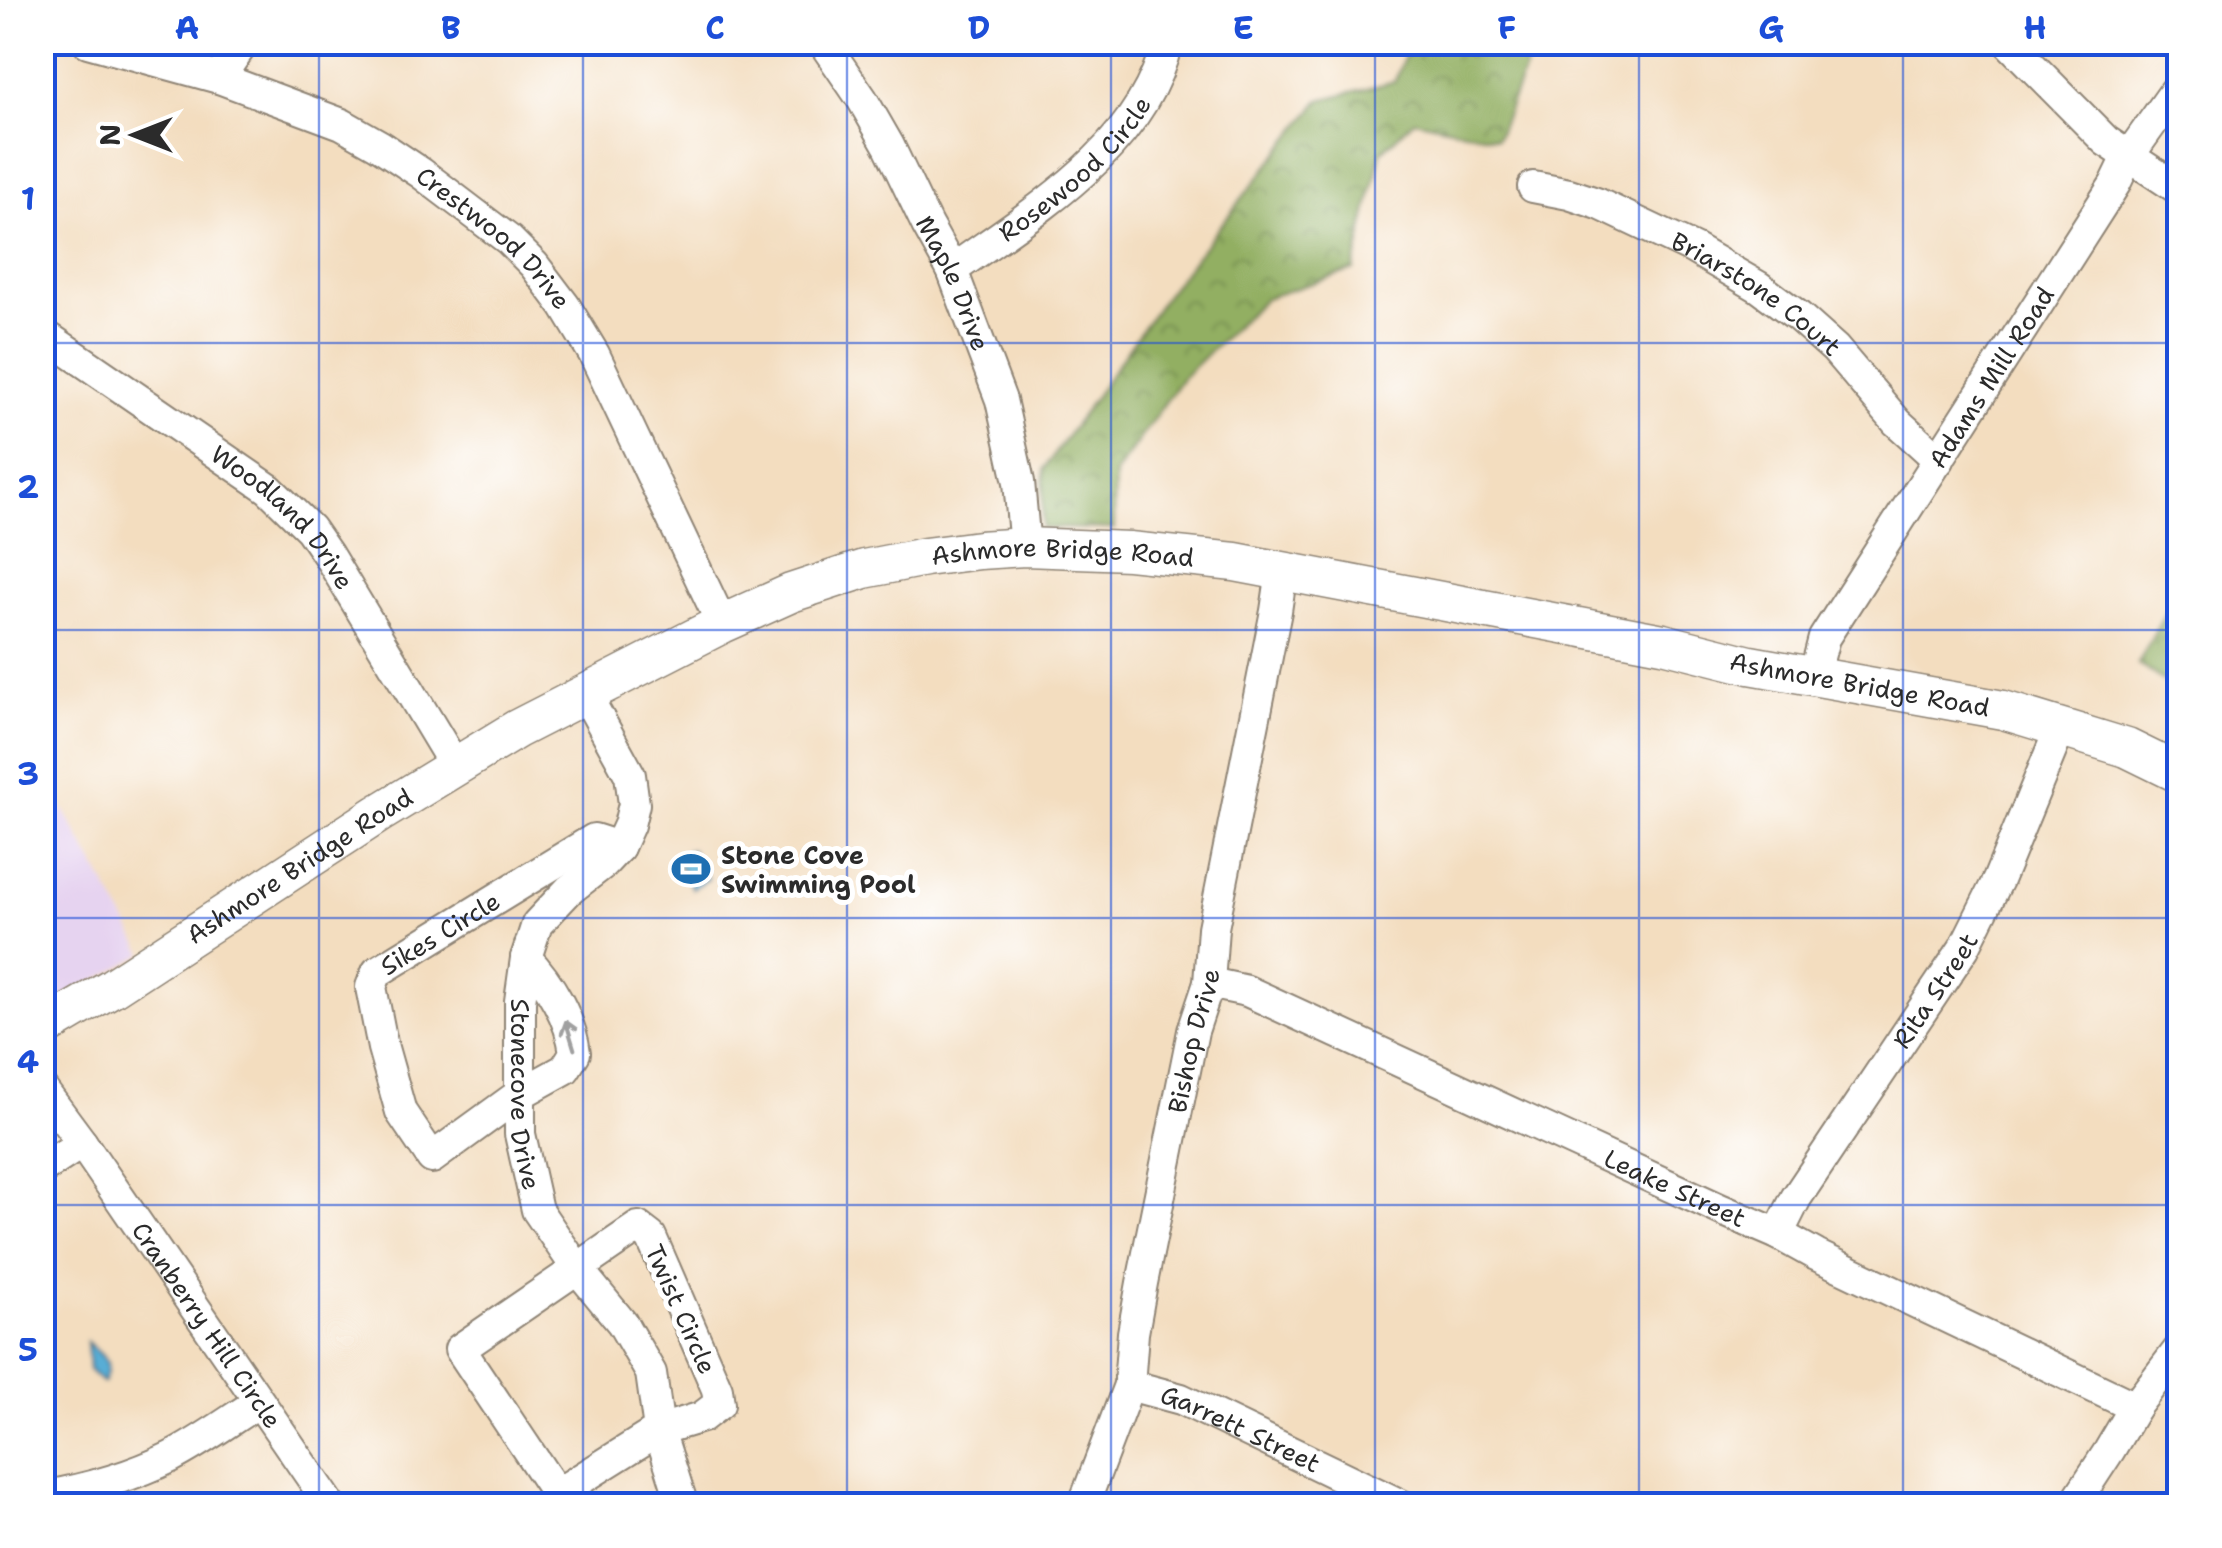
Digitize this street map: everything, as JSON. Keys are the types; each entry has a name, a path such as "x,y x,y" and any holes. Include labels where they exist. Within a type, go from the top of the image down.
{"main road":[{"name":"Ashmore Bridge Road","path":"42,1029 517,729 722,624 791,593 864,569 978,550 1025,547 1188,556 1282,571 1664,643 1750,665 2003,710 2127,748 2180,774"}],"street":[{"name":"Crestwood Drive","path":"88,42 219,78 342,124 379,145 480,217 534,265 594,354 722,624"},
{"path":"219,78 244,42"},
{"name":"Maple Drive","path":"822,42 889,146 952,270 1001,400 1019,482 1025,547"},
{"name":"Rosewood Circle","path":"952,270 1040,207 1110,145 1152,83 1167,42"},
{"path":"2008,42 2106,141 2180,190"},
{"name":"Adams Mill Road","path":"1814,677 1824,638 2128,158 2180,84"},
{"name":"Briarstone Court","path":"1533,187 1599,204 1759,287 1835,348 1897,422 1939,460"},
{"name":"Woodland Drive","path":"42,333 270,489 290,507 328,555 455,766"},
{"name":"Bishop Drive","path":"1083,1506 1129,1385 1142,1283 1193,1031 1208,983 1213,928 1282,571"},
{"path":"586,695 630,776 634,804 619,847"},
{"name":"Rita Street","path":"1778,1234 1796,1198 1964,948 1998,880 2060,729"},
{"name":"Sikes Circle","path":"520,1094 432,1158 402,1112 383,1048 371,987 376,972 594,840 619,847"},
{"name":"Stonecove Drive","path":"619,847 537,924 526,958 520,1000 520,1134 538,1210 576,1268 622,1324 651,1374 659,1430 683,1506"},
{"path":"520,1094 565,1068 575,1053 573,1033 542,975 526,958"},
{"name":"Leake Street","path":"1208,983 1247,992 1778,1234 2136,1407"},
{"name":"Cranberry Hill Circle","path":"42,1089 331,1506"},
{"path":"42,1168 82,1143"},
{"name":"Twist Circle","path":"576,1268 638,1226 650,1238 717,1389 719,1404 702,1417 659,1430"},
{"path":"576,1268 460,1348 556,1494 659,1430"},
{"path":"2073,1506 2136,1407 2180,1348"},
{"name":"Garrett Street","path":"1129,1385 1181,1400 1403,1506"},
{"path":"42,1497 125,1476 172,1456 260,1402"}],"shaded area":[{"path":"42,770 144,954 42,1010"}],"green space":[{"path":"1410,43 1535,43 1497,138 1414,120 1381,152 1354,270 1265,298 1182,378 1115,474 1114,529 1042,528 1044,469 1168,292 1320,100 1395,81"},
{"path":"2179,587 2179,691 2138,664"}],"water":[{"name":"Stone Cove Swimming Pool","path":"691,849 708,879 692,888 675,858"},
{"path":"87,1342 107,1364 103,1383 89,1370"}],"place":[{"name":"Stone Cove Swimming Pool","path":"691,869"}]}
